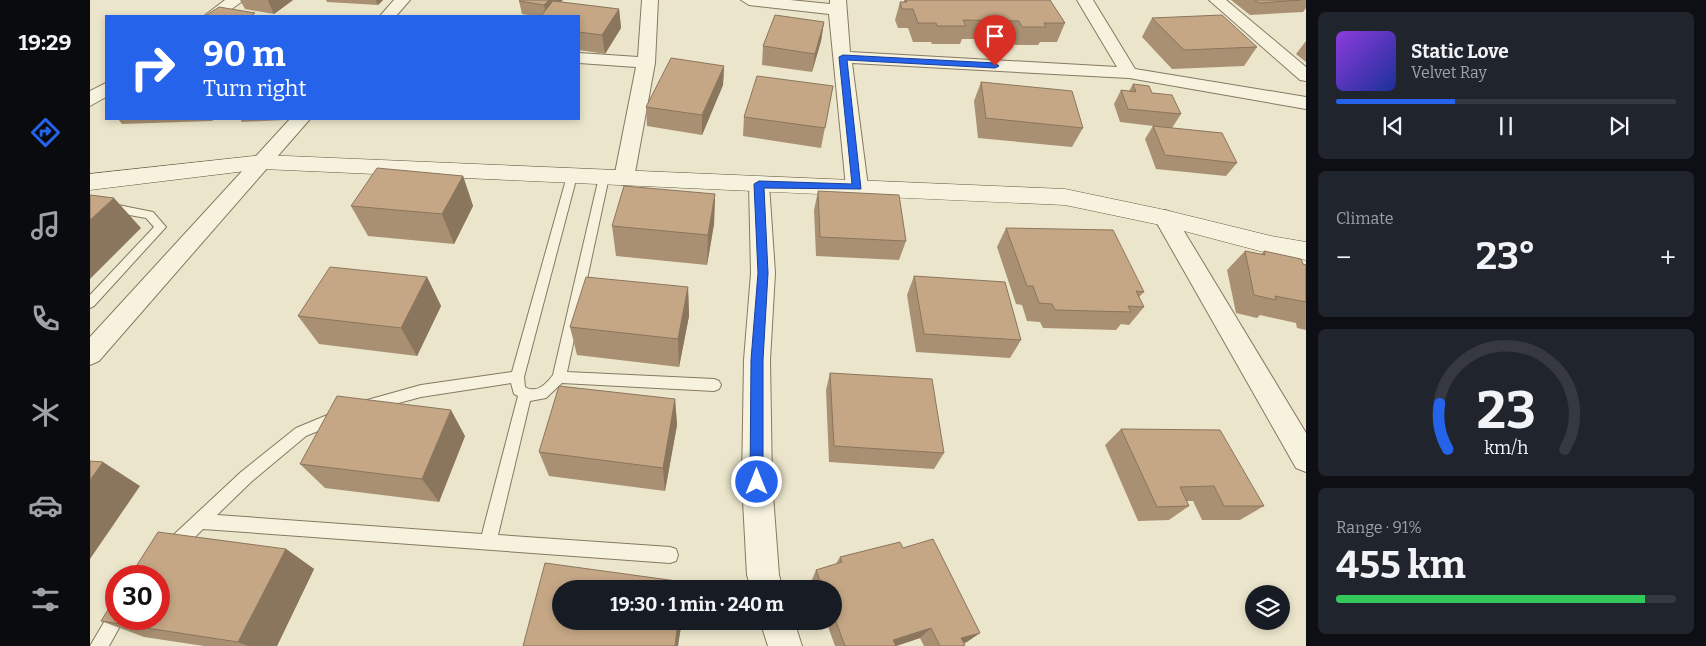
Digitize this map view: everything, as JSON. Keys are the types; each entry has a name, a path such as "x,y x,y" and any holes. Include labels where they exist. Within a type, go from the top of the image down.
{"street":[{"path":"214,15 236,0"},
{"path":"389,15 402,0"},
{"path":"614,178 646,63 650,0"},
{"path":"749,0 837,5 857,187"},
{"path":"1085,0 1129,73"},
{"path":"1217,0 1306,76"},
{"path":"843,57 1129,73 1306,103"},
{"path":"580,58 646,63"},
{"path":"90,100 105,89"},
{"path":"90,354 299,120"},
{"path":"90,182 263,162 857,187 1065,198 1165,218 1271,245 1306,251"},
{"path":"759,184 763,273 757,360 757,482 764,580"},
{"path":"1165,218 1306,459"},
{"path":"780,630 785,646"}],"lane":[{"path":"572,176 517,377 519,390 525,394 539,395 550,389 559,377 614,178"},
{"path":"90,209 113,208 148,215 160,227 90,303"},
{"path":"164,555 246,477 301,432 389,398 436,387 517,377"},
{"path":"559,377 714,385"},
{"path":"488,542 525,394"},
{"path":"199,521 670,555"},
{"path":"98,646 108,630"}],"building":[{"path":"549,0 544,5 519,1"},
{"path":"906,0 1050,0 1065,23 1044,23 1046,27 1022,27 1019,21 963,20 966,26 937,26 936,23 918,23 913,9 902,9 900,2 907,2"},
{"path":"1255,0 1301,0 1259,3"},
{"path":"553,1 619,9 602,35 580,32 580,15 542,15"},
{"path":"219,7 255,13 252,15 207,15"},
{"path":"775,15 824,22 815,54 763,46"},
{"path":"1222,15 1257,47 1184,50 1152,18"},
{"path":"671,58 724,66 702,115 646,107"},
{"path":"757,76 833,86 825,128 744,117"},
{"path":"981,82 1072,91 1083,128 986,118"},
{"path":"1133,84 1149,86 1152,93 1172,95 1181,114 1128,109 1121,90 1136,92"},
{"path":"1153,126 1222,133 1237,163 1165,155"},
{"path":"377,168 463,176 442,214 351,206"},
{"path":"624,186 715,194 708,235 612,226"},
{"path":"818,191 899,195 906,241 820,237"},
{"path":"90,195 114,198 90,220"},
{"path":"1006,228 1113,230 1144,292 1136,291 1144,307 1128,306 1131,312 1055,310 1052,304 1039,303 1033,286 1027,286"},
{"path":"1245,251 1265,255 1264,251 1301,259 1303,264 1306,265 1306,302 1275,296 1276,300 1254,295"},
{"path":"330,267 427,277 401,328 298,316"},
{"path":"914,276 1005,282 1021,340 924,334"},
{"path":"586,277 688,287 678,339 570,327"},
{"path":"830,373 932,379 944,453 834,446"},
{"path":"559,386 675,399 663,468 539,452"},
{"path":"337,396 451,410 422,479 300,464"},
{"path":"1121,429 1220,430 1264,506 1224,506 1214,486 1180,487 1189,506 1157,507"},
{"path":"90,461 103,462 90,480"},
{"path":"158,532 286,549 238,642 160,630 170,630 170,565 137,565"},
{"path":"933,539 980,633 961,638 965,645 940,646 931,628 893,640 896,646 845,646 839,630 842,630 842,580 820,580 816,570 842,562 840,557 900,542 903,548"},
{"path":"545,563 669,580 552,580 552,630 677,630 675,646 523,646"}],"route":[{"path":"757,482 757,360 763,273 759,184 857,187 843,57 995,66"}]}
